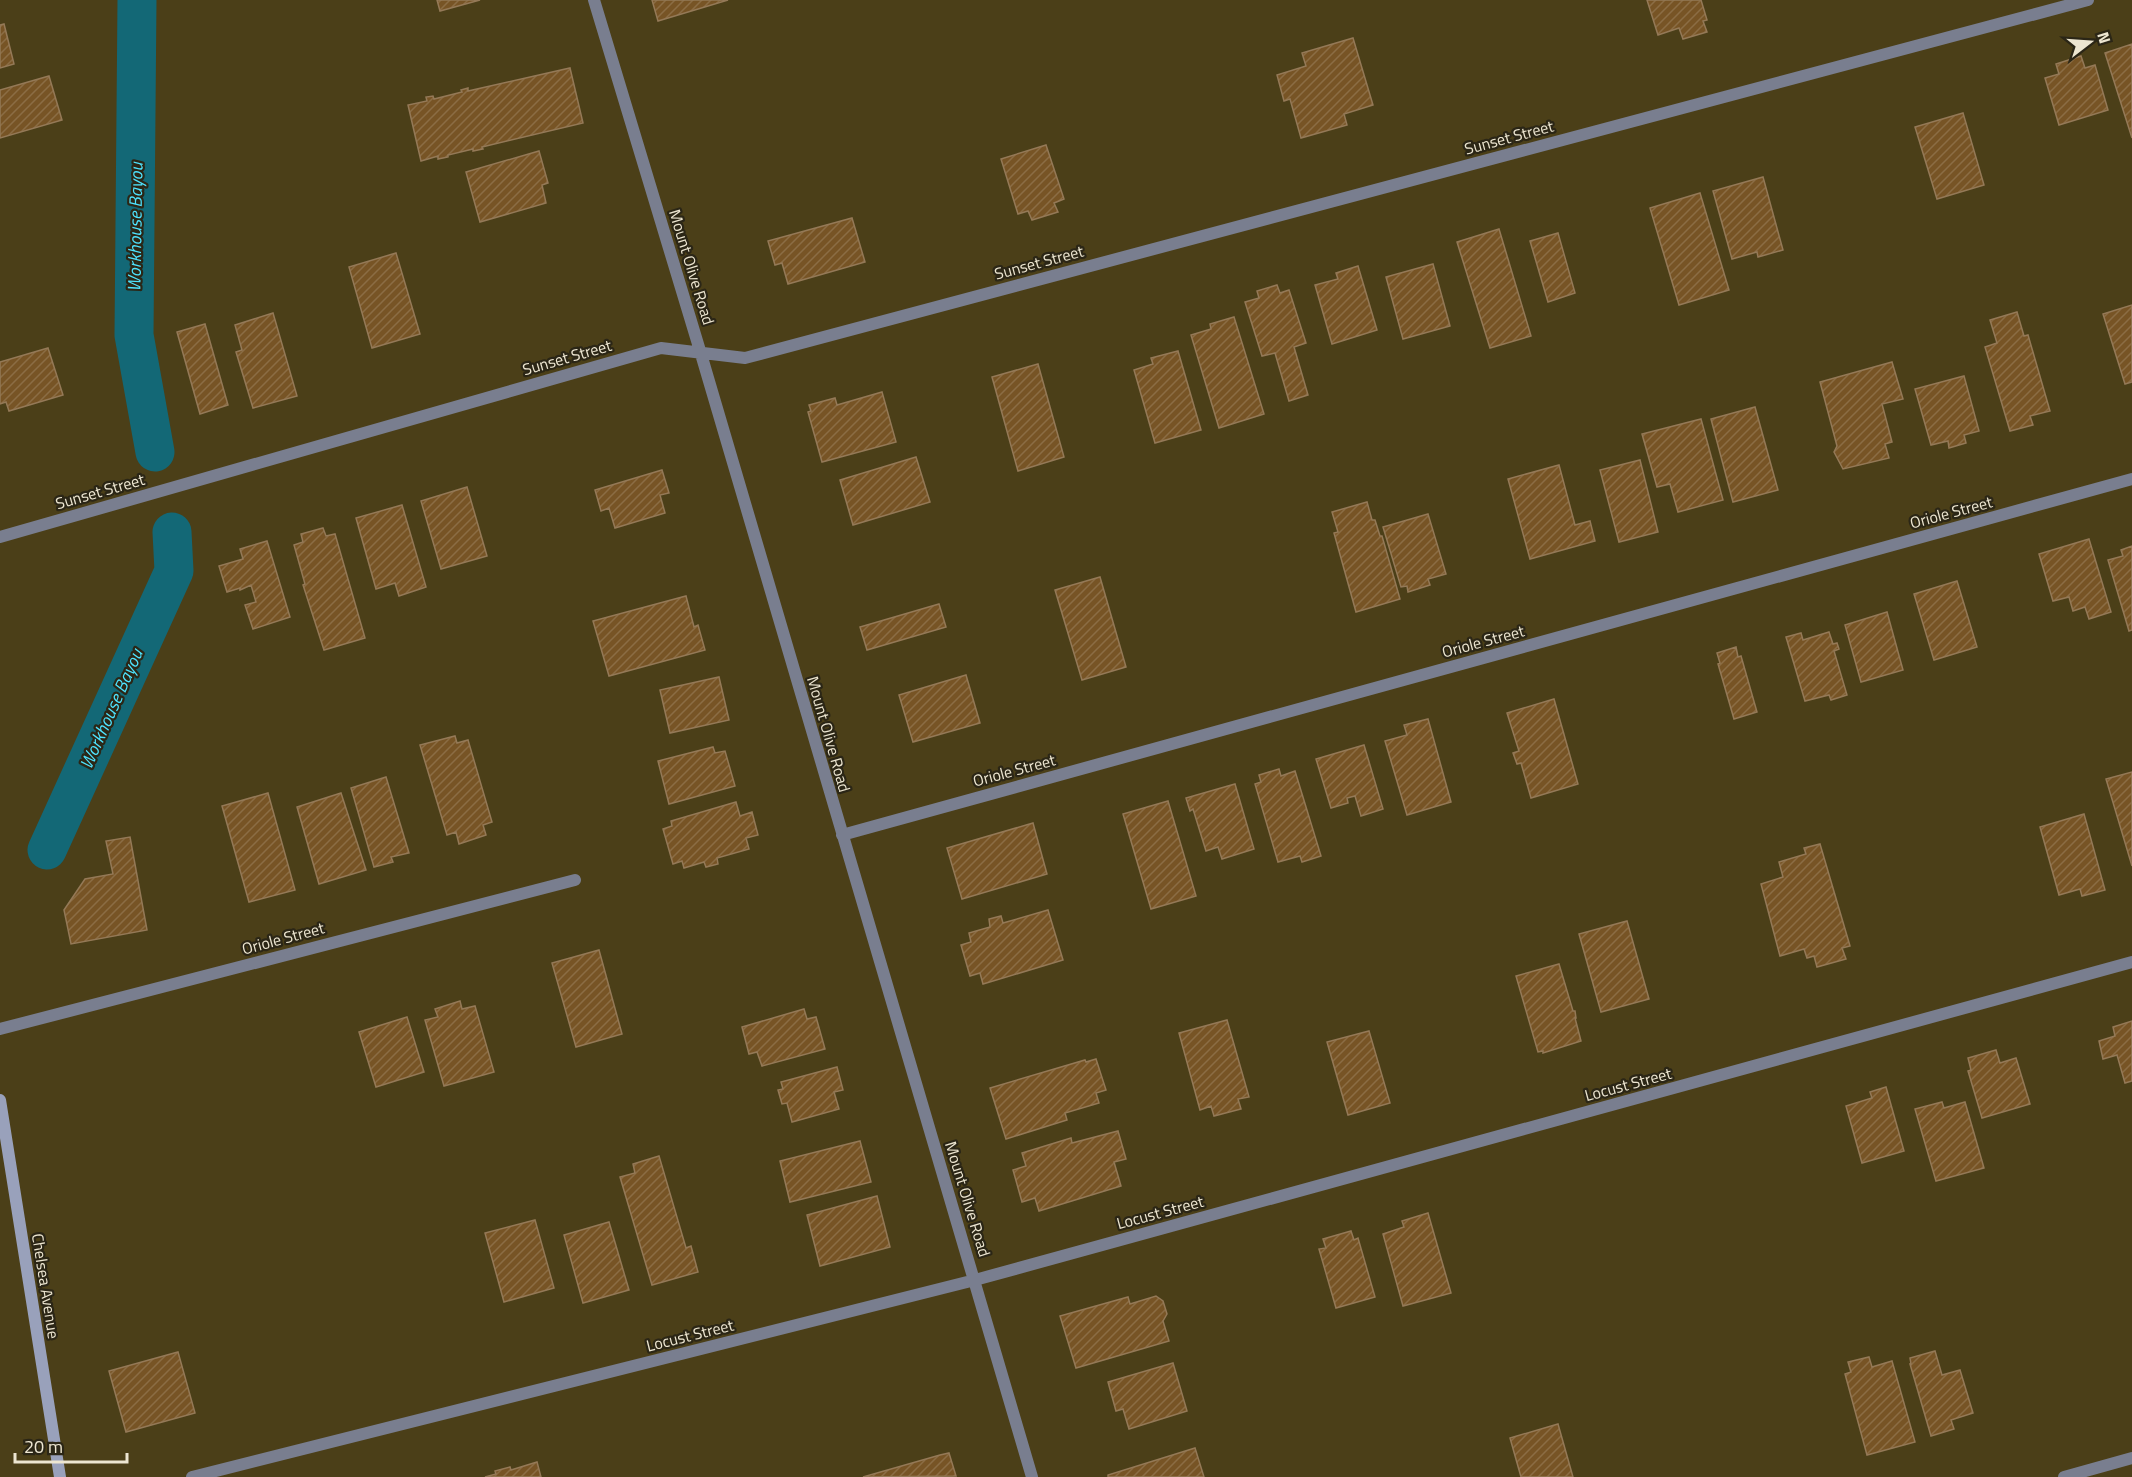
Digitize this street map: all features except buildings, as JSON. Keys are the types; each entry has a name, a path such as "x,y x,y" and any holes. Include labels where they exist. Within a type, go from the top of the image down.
{"main road":[{"name":"Chelsea Avenue","path":"0,1100 60,1477"}],"street":[{"name":"Mount Olive Road","path":"594,0 701,354 1032,1477"},
{"name":"Sunset Street","path":"0,537 661,348 745,358 2088,0"},
{"name":"Oriole Street","path":"842,835 2132,479"},
{"name":"Oriole Street","path":"0,1029 574,880"},
{"name":"Locust Street","path":"192,1477 975,1280 2132,962"},
{"path":"2064,1477 2132,1458"}],"waterway":[{"name":"Workhouse Bayou","path":"137,0 134,335 155,452"},
{"name":"Workhouse Bayou","path":"47,850 174,571 172,532"}]}
